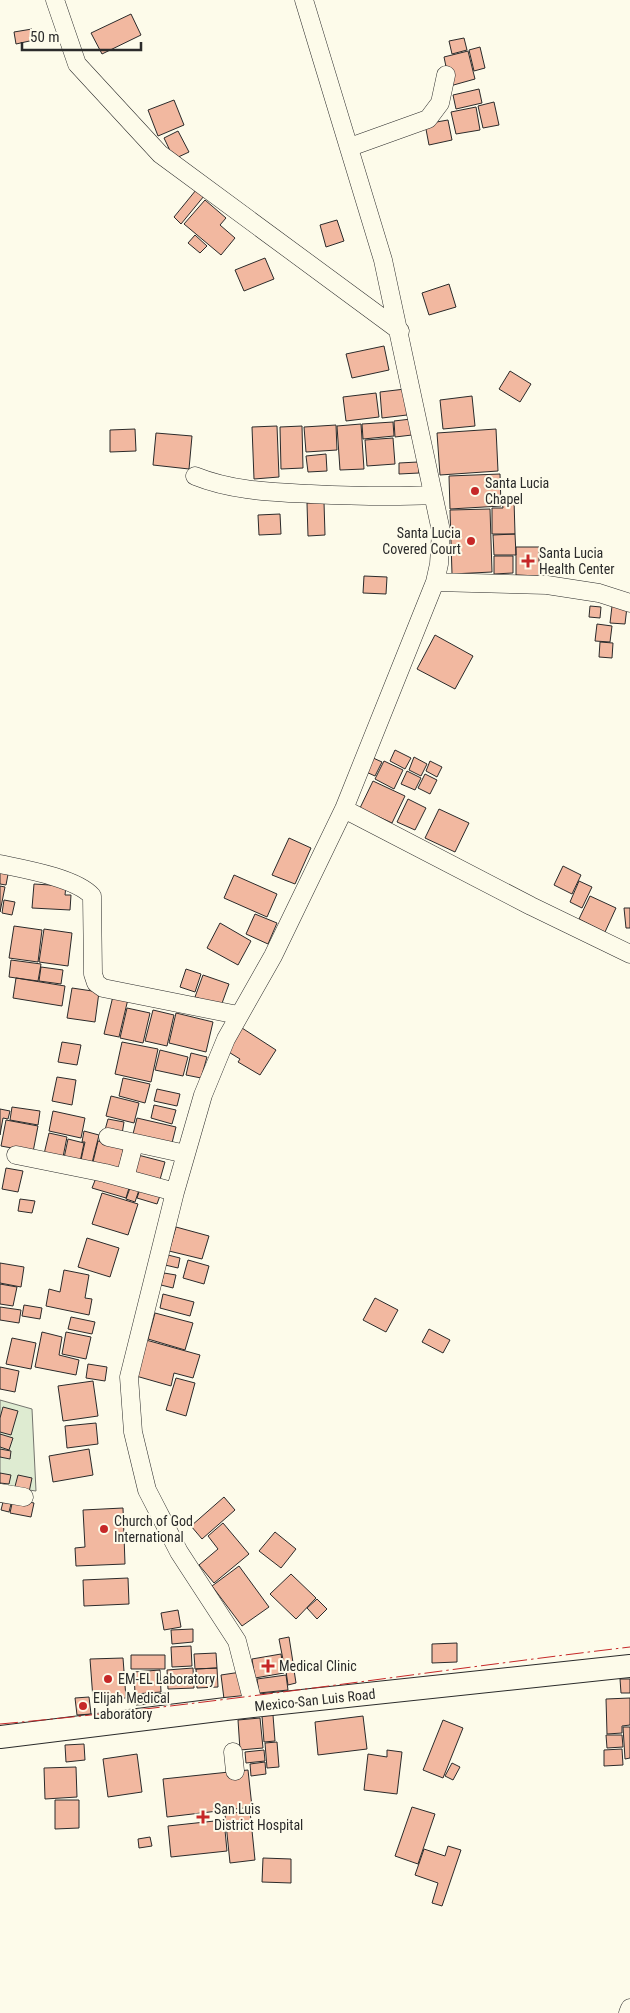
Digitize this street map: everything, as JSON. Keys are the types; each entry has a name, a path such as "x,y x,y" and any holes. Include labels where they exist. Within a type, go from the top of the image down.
{"main road":[{"name":"Mexico-San Luis Road","path":"0,1737 630,1666"}],"street":[{"path":"55,0 77,64 160,154 400,331"},
{"path":"254,1707 237,1641 179,1552 147,1490 133,1432 129,1378 175,1192 203,1095 226,1039 273,956 344,809 435,582 439,564 441,531 400,331 383,260 350,146 304,0"},
{"path":"350,146 428,119 440,103 446,76"},
{"path":"194,476 231,488 280,493 381,498 433,495"},
{"path":"435,582 547,585 599,593 630,603"},
{"path":"344,809 531,906 630,954"},
{"path":"0,864 70,883 85,889 92,896 94,974 96,983 103,988 238,1015"},
{"path":"108,1137 186,1154"},
{"path":"125,1178 134,1144"},
{"path":"16,1155 125,1178 175,1192"},
{"path":"0,1492 24,1497"},
{"path":"233,1752 235,1771"},
{"path":"628,2013 630,2008"}],"green space":[{"path":"0,1400 32,1409 36,1491 0,1486"}],"building":[{"path":"131,14 141,35 102,54 91,33"},
{"path":"32,29 34,40 16,44 14,32"},
{"path":"464,38 467,50 452,54 449,41"},
{"path":"480,47 485,68 474,71 469,50"},
{"path":"468,51 475,79 450,86 444,57"},
{"path":"479,89 482,103 456,109 453,95"},
{"path":"174,100 184,125 158,136 148,110"},
{"path":"494,102 499,125 483,128 478,106"},
{"path":"476,107 480,130 456,134 451,112"},
{"path":"448,120 452,140 429,145 425,124"},
{"path":"178,131 189,152 174,159 164,138"},
{"path":"196,190 204,196 181,224 174,217"},
{"path":"205,200 226,218 220,225 235,238 221,255 184,224"},
{"path":"337,220 344,241 326,247 320,225"},
{"path":"195,235 207,246 200,253 188,243"},
{"path":"265,258 274,279 244,291 235,270"},
{"path":"449,284 456,307 429,315 422,293"},
{"path":"384,346 389,370 352,378 346,354"},
{"path":"510,371 531,384 520,402 499,389"},
{"path":"405,389 407,415 382,418 380,392"},
{"path":"376,393 379,417 346,421 343,397"},
{"path":"472,396 475,426 443,429 440,400"},
{"path":"411,419 412,435 395,437 394,421"},
{"path":"393,422 394,436 363,439 362,424"},
{"path":"361,424 364,469 340,470 337,426"},
{"path":"336,425 337,450 306,452 304,427"},
{"path":"277,426 279,477 254,479 252,427"},
{"path":"302,426 303,468 281,469 280,427"},
{"path":"135,429 136,451 110,452 110,430"},
{"path":"496,429 498,471 440,475 437,433"},
{"path":"156,433 192,436 189,469 153,465"},
{"path":"393,438 395,464 367,466 365,440"},
{"path":"326,454 327,471 308,472 306,456"},
{"path":"418,462 419,473 399,474 399,463"},
{"name":"Santa Lucia Chapel","path":"500,474 501,506 450,509 449,476"},
{"path":"514,499 515,534 492,534 492,508 503,508 502,500"},
{"path":"324,502 325,535 308,536 307,503"},
{"name":"Santa Lucia Covered Court","path":"490,509 492,572 452,574 450,510"},
{"path":"280,514 281,534 259,535 258,515"},
{"path":"515,534 516,555 494,555 493,535"},
{"name":"Santa Lucia Health Center","path":"516,547 539,547 539,576 516,575"},
{"path":"494,556 513,556 513,573 494,574"},
{"path":"364,576 387,577 386,594 363,593"},
{"path":"590,606 601,607 600,618 589,617"},
{"path":"612,606 627,607 625,624 610,623"},
{"path":"597,624 612,626 610,642 595,641"},
{"path":"435,635 473,656 455,689 417,669"},
{"path":"600,642 613,643 612,658 599,657"},
{"path":"395,750 411,758 405,769 390,761"},
{"path":"371,757 382,762 375,776 364,771"},
{"path":"414,757 427,764 421,776 409,770"},
{"path":"384,761 403,770 394,789 375,779"},
{"path":"430,761 442,767 437,777 426,771"},
{"path":"407,771 421,778 415,790 401,784"},
{"path":"425,774 437,780 430,794 418,788"},
{"path":"373,781 405,796 392,823 360,808"},
{"path":"408,799 426,808 415,830 397,822"},
{"path":"439,809 469,823 455,852 425,838"},
{"path":"289,838 311,848 295,884 272,875"},
{"path":"563,866 581,875 572,894 554,885"},
{"path":"0,867 9,869 6,885 0,884"},
{"path":"234,875 277,894 267,917 224,898"},
{"path":"579,881 592,887 582,908 570,902"},
{"path":"34,884 66,886 65,895 71,895 70,910 32,908"},
{"path":"0,886 5,887 0,912"},
{"path":"590,896 616,908 605,932 579,919"},
{"path":"4,900 15,902 12,915 2,913"},
{"path":"624,908 630,908 630,928 626,928"},
{"path":"255,914 277,923 268,944 246,934"},
{"path":"220,923 251,941 238,965 207,948"},
{"path":"14,926 42,930 38,962 9,958"},
{"path":"44,929 72,933 68,966 39,962"},
{"path":"11,960 41,964 38,981 9,977"},
{"path":"41,967 63,970 61,984 39,981"},
{"path":"186,969 201,974 195,992 180,987"},
{"path":"203,975 229,984 221,1006 195,997"},
{"path":"16,978 65,986 62,1006 13,998"},
{"path":"72,988 99,992 95,1022 67,1018"},
{"path":"113,996 128,999 119,1037 104,1034"},
{"path":"127,1008 150,1013 143,1043 120,1038"},
{"path":"153,1010 174,1015 167,1046 145,1041"},
{"path":"176,1013 213,1022 206,1052 169,1043"},
{"path":"242,1028 276,1050 260,1075 238,1062 240,1059 227,1051"},
{"path":"62,1042 81,1045 77,1065 58,1062"},
{"path":"122,1042 158,1049 151,1082 115,1074"},
{"path":"160,1050 188,1057 183,1076 155,1070"},
{"path":"191,1053 207,1057 201,1078 186,1075"},
{"path":"57,1077 76,1080 72,1105 52,1101"},
{"path":"123,1078 150,1084 145,1103 119,1096"},
{"path":"157,1089 180,1094 177,1106 154,1101"},
{"path":"111,1096 139,1103 134,1123 106,1116"},
{"path":"154,1105 176,1110 172,1124 151,1118"},
{"path":"12,1107 40,1111 38,1125 10,1120"},
{"path":"0,1109 10,1111 8,1119 3,1118 0,1135"},
{"path":"53,1111 85,1118 81,1138 49,1131"},
{"path":"137,1118 176,1127 171,1147 132,1138"},
{"path":"108,1119 124,1122 122,1134 105,1130"},
{"path":"6,1120 38,1126 33,1152 1,1146"},
{"path":"84,1131 99,1135 92,1163 81,1160 85,1142 82,1142"},
{"path":"49,1133 67,1137 63,1157 44,1154"},
{"path":"68,1139 84,1143 80,1162 64,1158"},
{"path":"98,1141 124,1147 119,1168 93,1162"},
{"path":"138,1155 165,1162 159,1183 133,1175"},
{"path":"6,1168 23,1171 18,1192 2,1189"},
{"path":"96,1178 129,1188 126,1198 92,1188"},
{"path":"141,1186 161,1193 157,1204 137,1198"},
{"path":"130,1188 139,1190 135,1202 126,1199"},
{"path":"102,1193 138,1204 128,1235 92,1224"},
{"path":"20,1199 35,1201 32,1213 18,1211"},
{"path":"176,1227 209,1236 202,1259 169,1251"},
{"path":"87,1238 119,1248 110,1277 78,1267"},
{"path":"168,1255 180,1258 178,1268 165,1265"},
{"path":"188,1260 209,1266 204,1284 183,1278"},
{"path":"0,1263 24,1267 21,1287 0,1283"},
{"path":"64,1270 89,1275 85,1298 92,1299 89,1315 46,1306 49,1289 60,1292"},
{"path":"164,1273 176,1275 173,1288 161,1285"},
{"path":"0,1284 17,1287 13,1306 0,1304"},
{"path":"163,1294 194,1302 190,1316 160,1308"},
{"path":"375,1298 398,1310 386,1332 363,1320"},
{"path":"24,1305 42,1308 40,1319 22,1316"},
{"path":"0,1307 21,1310 19,1323 0,1320"},
{"path":"155,1313 193,1323 185,1350 148,1339"},
{"path":"71,1317 95,1322 92,1334 68,1329"},
{"path":"429,1329 450,1340 443,1353 422,1342"},
{"path":"42,1332 62,1337 59,1355 79,1360 76,1375 35,1367"},
{"path":"66,1332 91,1337 86,1359 62,1354"},
{"path":"12,1338 36,1343 31,1369 6,1364"},
{"path":"146,1340 200,1355 193,1378 174,1373 171,1386 136,1376"},
{"path":"88,1364 107,1367 105,1381 86,1378"},
{"path":"0,1367 19,1371 15,1392 0,1389"},
{"path":"176,1378 195,1383 186,1416 166,1410"},
{"path":"93,1381 98,1416 63,1421 58,1386"},
{"path":"3,1407 18,1411 11,1435 0,1432 0,1418"},
{"path":"96,1423 98,1444 67,1448 65,1426"},
{"path":"0,1434 13,1438 9,1450 0,1447"},
{"path":"0,1449 11,1451 10,1459 0,1457"},
{"path":"89,1449 93,1475 53,1482 49,1456"},
{"path":"0,1473 11,1475 9,1484 0,1483"},
{"path":"18,1475 32,1478 28,1497 13,1494"},
{"path":"224,1497 235,1510 202,1539 191,1526"},
{"path":"4,1498 12,1500 9,1512 1,1510"},
{"path":"13,1499 34,1503 31,1517 10,1513"},
{"name":"Church of God International","path":"123,1508 125,1564 76,1566 75,1548 85,1547 83,1510"},
{"path":"223,1523 249,1554 214,1583 199,1565 218,1549 208,1536"},
{"path":"275,1532 296,1549 281,1568 259,1551"},
{"path":"239,1566 269,1607 242,1626 212,1586"},
{"path":"291,1574 316,1598 296,1619 270,1594"},
{"path":"128,1578 129,1604 84,1606 83,1580"},
{"path":"317,1599 327,1609 317,1619 307,1608"},
{"path":"178,1610 181,1627 164,1630 161,1613"},
{"path":"193,1629 193,1642 172,1644 171,1630"},
{"path":"289,1637 294,1669 285,1670 279,1639"},
{"path":"457,1643 457,1662 432,1663 432,1644"},
{"path":"191,1646 192,1666 172,1667 171,1647"},
{"path":"216,1653 217,1668 195,1669 194,1654"},
{"name":"Medical Clinic","path":"281,1654 284,1673 255,1678 252,1659"},
{"path":"131,1655 165,1655 165,1669 131,1669"},
{"name":"EM-EL Laboratory","path":"123,1658 126,1698 93,1699 90,1659"},
{"path":"193,1668 194,1688 168,1689 167,1670"},
{"path":"217,1668 218,1687 197,1688 196,1669"},
{"path":"160,1670 161,1692 135,1694 134,1672"},
{"path":"294,1670 296,1683 288,1685 286,1671"},
{"path":"241,1672 244,1696 224,1699 221,1675"},
{"path":"286,1675 288,1690 259,1693 257,1679"},
{"path":"620,1679 630,1679 630,1693 621,1693"},
{"path":"169,1693 169,1703 153,1704 153,1694"},
{"path":"152,1694 152,1704 136,1705 136,1695"},
{"name":"Elijah Medical Laboratory","path":"89,1697 91,1714 77,1715 75,1698"},
{"path":"630,1698 630,1725 622,1726 622,1733 607,1734 606,1699"},
{"path":"273,1715 275,1741 264,1742 262,1716"},
{"path":"363,1716 367,1749 318,1755 315,1722"},
{"path":"260,1718 263,1748 240,1750 238,1720"},
{"path":"443,1720 463,1728 443,1778 423,1770"},
{"path":"623,1727 630,1727 630,1758 625,1759"},
{"path":"606,1735 622,1735 623,1747 607,1748"},
{"path":"277,1742 279,1767 267,1768 265,1743"},
{"path":"84,1744 85,1760 66,1762 65,1745"},
{"path":"622,1749 623,1765 604,1766 604,1750"},
{"path":"264,1750 265,1761 246,1763 245,1752"},
{"path":"387,1750 402,1752 397,1794 364,1790 368,1754 387,1757"},
{"path":"137,1754 142,1792 108,1797 103,1759"},
{"path":"265,1762 266,1774 251,1776 250,1764"},
{"path":"452,1763 460,1767 453,1780 445,1776"},
{"path":"76,1767 77,1797 45,1799 44,1768"},
{"path":"248,1770 252,1807 167,1817 163,1779"},
{"path":"55,1800 79,1800 79,1828 55,1829"},
{"path":"412,1807 435,1814 418,1864 395,1856"},
{"path":"250,1811 255,1860 230,1863 225,1814"},
{"path":"224,1820 227,1851 171,1857 168,1826"},
{"path":"150,1837 152,1846 139,1848 138,1839"},
{"path":"448,1846 461,1850 442,1906 432,1903 438,1883 415,1875 424,1849 445,1856"},
{"path":"263,1858 291,1859 291,1883 262,1882"}],"power":[{"path":"0,1724 237,1698 630,1647"}],"place":[{"name":"Santa Lucia Chapel","path":"475,491"},
{"name":"Santa Lucia Covered Court","path":"471,541"},
{"name":"Santa Lucia Health Center","path":"528,561"},
{"name":"Church of God International","path":"104,1529"},
{"name":"Medical Clinic","path":"268,1666"},
{"name":"EM-EL Laboratory","path":"108,1679"},
{"name":"Elijah Medical Laboratory","path":"83,1706"},
{"name":"San Luis District Hospital","path":"203,1817"}]}
